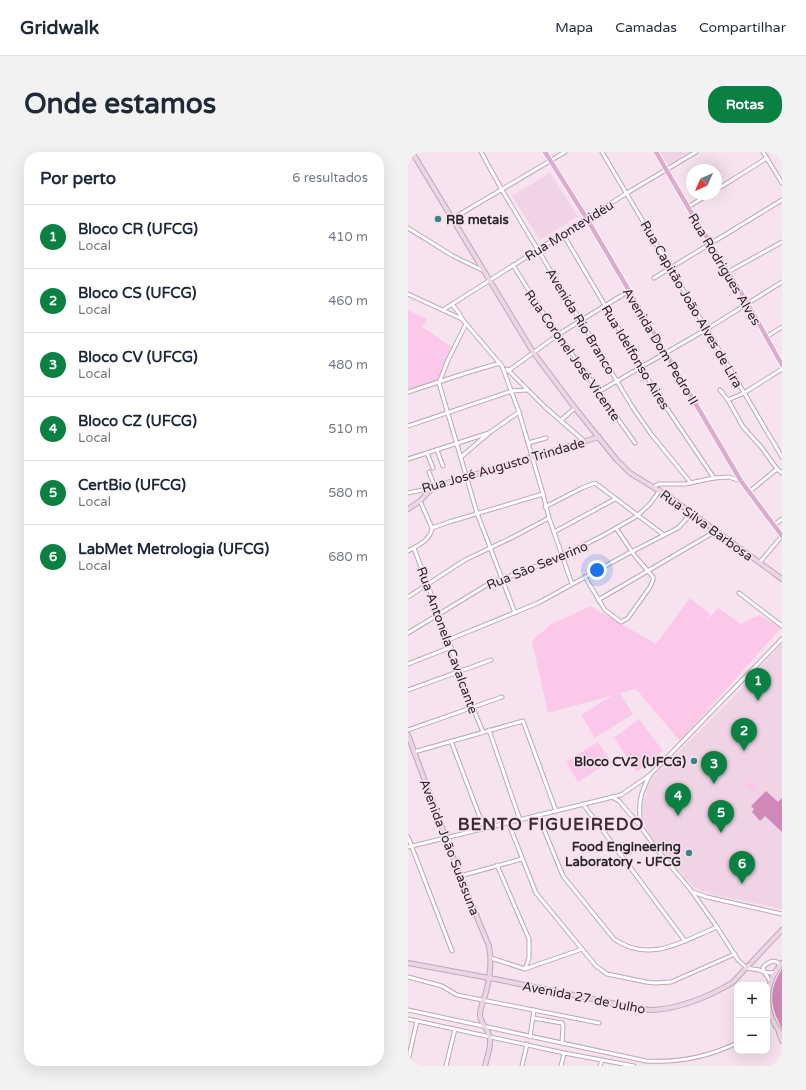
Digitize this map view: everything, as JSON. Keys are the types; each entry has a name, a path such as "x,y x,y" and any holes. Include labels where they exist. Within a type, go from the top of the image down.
{"main road":[{"path":"412,152 533,352 599,437"},
{"name":"Avenida Dom Pedro II","path":"545,152 630,291 741,481 782,536"},
{"name":"Rua Rodrigues Alves","path":"656,152 748,304 782,364"},
{"name":"Rua José Augusto Trindade","path":"434,487 599,437"},
{"name":"Rua Silva Barbosa","path":"599,437 630,474 660,490 782,579"},
{"path":"408,509 420,501 434,487"},
{"name":"Avenida João Suassuna","path":"408,735 460,876 489,946 491,958"},
{"name":"Avenida 27 de Julho","path":"408,964 576,995 602,1002 651,1010 686,1004 732,983 782,930"},
{"path":"485,1066 490,1037 480,1016 491,958"},
{"path":"770,982 781,964"},
{"path":"770,1012 782,1041"},
{"path":"778,1031 782,1035"}],"street":[{"name":"Avenida Rio Branco","path":"481,152 502,190 616,381 646,427 691,483"},
{"path":"452,219 565,152"},
{"name":"Rua Capitão João Alves de Lira","path":"602,152 782,456"},
{"name":"Rua Montevidéu","path":"443,310 562,234 696,152"},
{"path":"763,152 782,183"},
{"path":"722,186 767,158"},
{"path":"688,207 699,200"},
{"path":"654,278 782,200"},
{"path":"408,228 453,256 484,271"},
{"name":"Rua Idelfonso Aires","path":"562,234 654,389 714,478"},
{"path":"728,272 782,242"},
{"name":"Rua Coronel José Vicente","path":"513,265 538,305 635,443"},
{"path":"598,392 707,329 782,282"},
{"path":"508,371 559,334 630,291"},
{"path":"408,294 462,319"},
{"path":"452,304 466,324 501,365 545,407 584,441"},
{"path":"466,324 439,382 477,513 515,612"},
{"path":"766,337 782,328"},
{"path":"408,392 466,373 501,365"},
{"path":"501,365 519,412 543,494 545,506 572,584"},
{"path":"728,400 744,393 782,369"},
{"path":"408,426 512,391 527,390"},
{"path":"720,390 728,400 743,427 762,448 777,469 782,473"},
{"path":"560,420 575,408"},
{"path":"460,456 519,412"},
{"path":"408,459 489,433"},
{"path":"528,443 546,438"},
{"path":"437,450 443,466"},
{"path":"427,453 433,468"},
{"path":"749,492 777,469"},
{"path":"429,472 434,487"},
{"path":"653,487 659,484 679,485 714,478 729,477 741,481"},
{"path":"545,506 582,488 595,484 664,535"},
{"name":"Rua José Augusto Trindade","path":"408,493 434,487"},
{"name":"Rua São Severino","path":"408,633 490,583 562,556 588,544 637,516 650,504 660,490"},
{"path":"432,528 543,494"},
{"path":"554,532 615,499"},
{"path":"408,551 428,538 432,532 432,528 420,501"},
{"path":"448,640 538,603 631,552 681,527 692,513"},
{"path":"408,596 465,560 549,518"},
{"path":"774,525 782,519"},
{"path":"585,577 605,610 621,622 628,618 653,580 653,575 631,552 616,528"},
{"path":"598,600 716,531"},
{"path":"760,562 782,536"},
{"name":"Rua Antonela Cavalcante","path":"414,548 483,732"},
{"path":"739,593 782,626"},
{"path":"410,846 621,794 650,775 782,640"},
{"path":"408,664 451,647"},
{"path":"408,690 491,660"},
{"path":"408,730 502,697"},
{"path":"414,752 488,730 523,722 556,811"},
{"path":"488,730 520,820"},
{"path":"451,741 484,828"},
{"path":"641,827 639,800 643,787 650,775"},
{"path":"639,783 643,785 643,787"},
{"path":"619,801 621,794"},
{"path":"612,797 619,801 690,889 742,964 747,968 768,973 776,972"},
{"path":"583,804 685,941"},
{"path":"631,816 639,813"},
{"path":"538,815 563,876 614,939 624,945 649,951 662,949 685,941 717,927"},
{"path":"508,822 536,893 596,966 607,974 655,983 670,982 734,954"},
{"path":"408,837 410,846 452,951"},
{"path":"460,876 522,859"},
{"path":"497,866 529,939 529,958 525,969"},
{"path":"690,889 707,897 782,914"},
{"path":"491,958 525,969 582,949"},
{"path":"770,982 764,972 763,967 770,962 775,961 781,964"},
{"path":"408,977 442,986 454,995 599,1023"},
{"path":"408,1010 635,1059 659,1062 694,1058 719,1051 734,1044"},
{"path":"530,1037 534,1010"},
{"path":"533,1018 562,1024 562,1043"},
{"path":"408,1019 564,1053 634,1066"},
{"path":"408,1061 417,1021"},
{"path":"446,1066 455,1029"},
{"path":"522,1066 527,1044"},
{"path":"561,1066 564,1053"},
{"path":"600,1066 602,1060"}],"shaded area":[{"path":"660,152 693,152 669,166"},
{"path":"550,173 578,216 540,240 512,196"},
{"path":"408,310 427,319 422,327 453,348 435,384 408,393"},
{"path":"690,598 710,614 706,621 718,608 741,624 759,615 781,628 680,741 636,689 620,693 633,714 595,738 581,715 613,695 548,713 532,641 550,625 590,606 656,644"},
{"path":"782,643 782,909 715,895 702,891 693,886 652,838 643,819 642,807 643,798 646,798 647,795 645,791 653,777 732,699"},
{"path":"639,719 663,751 637,772 614,738"},
{"path":"598,742 611,761 578,782 566,762"},
{"path":"751,780 759,789 754,793 746,785"},
{"path":"766,791 778,802 782,798 782,832 765,816 760,821 752,812 754,809 751,806"},
{"path":"782,969 782,1029 775,1013 772,999 774,984"}],"place":[{"name":"RB metais","path":"438,219"},
{"name":"Bloco CR (UFCG)","path":"758,701"},
{"name":"Bloco CS (UFCG)","path":"744,751"},
{"name":"Bloco CV2 (UFCG)","path":"694,761"},
{"name":"Bloco CV (UFCG)","path":"714,784"},
{"name":"Bloco CZ (UFCG)","path":"678,816"},
{"name":"CertBio (UFCG)","path":"721,833"},
{"name":"Food Engineering Laboratory - UFCG","path":"689,853"},
{"name":"LabMet Metrologia (UFCG)","path":"742,884"}],"district":[{"name":"BENTO FIGUEIREDO","path":"551,824"}]}
